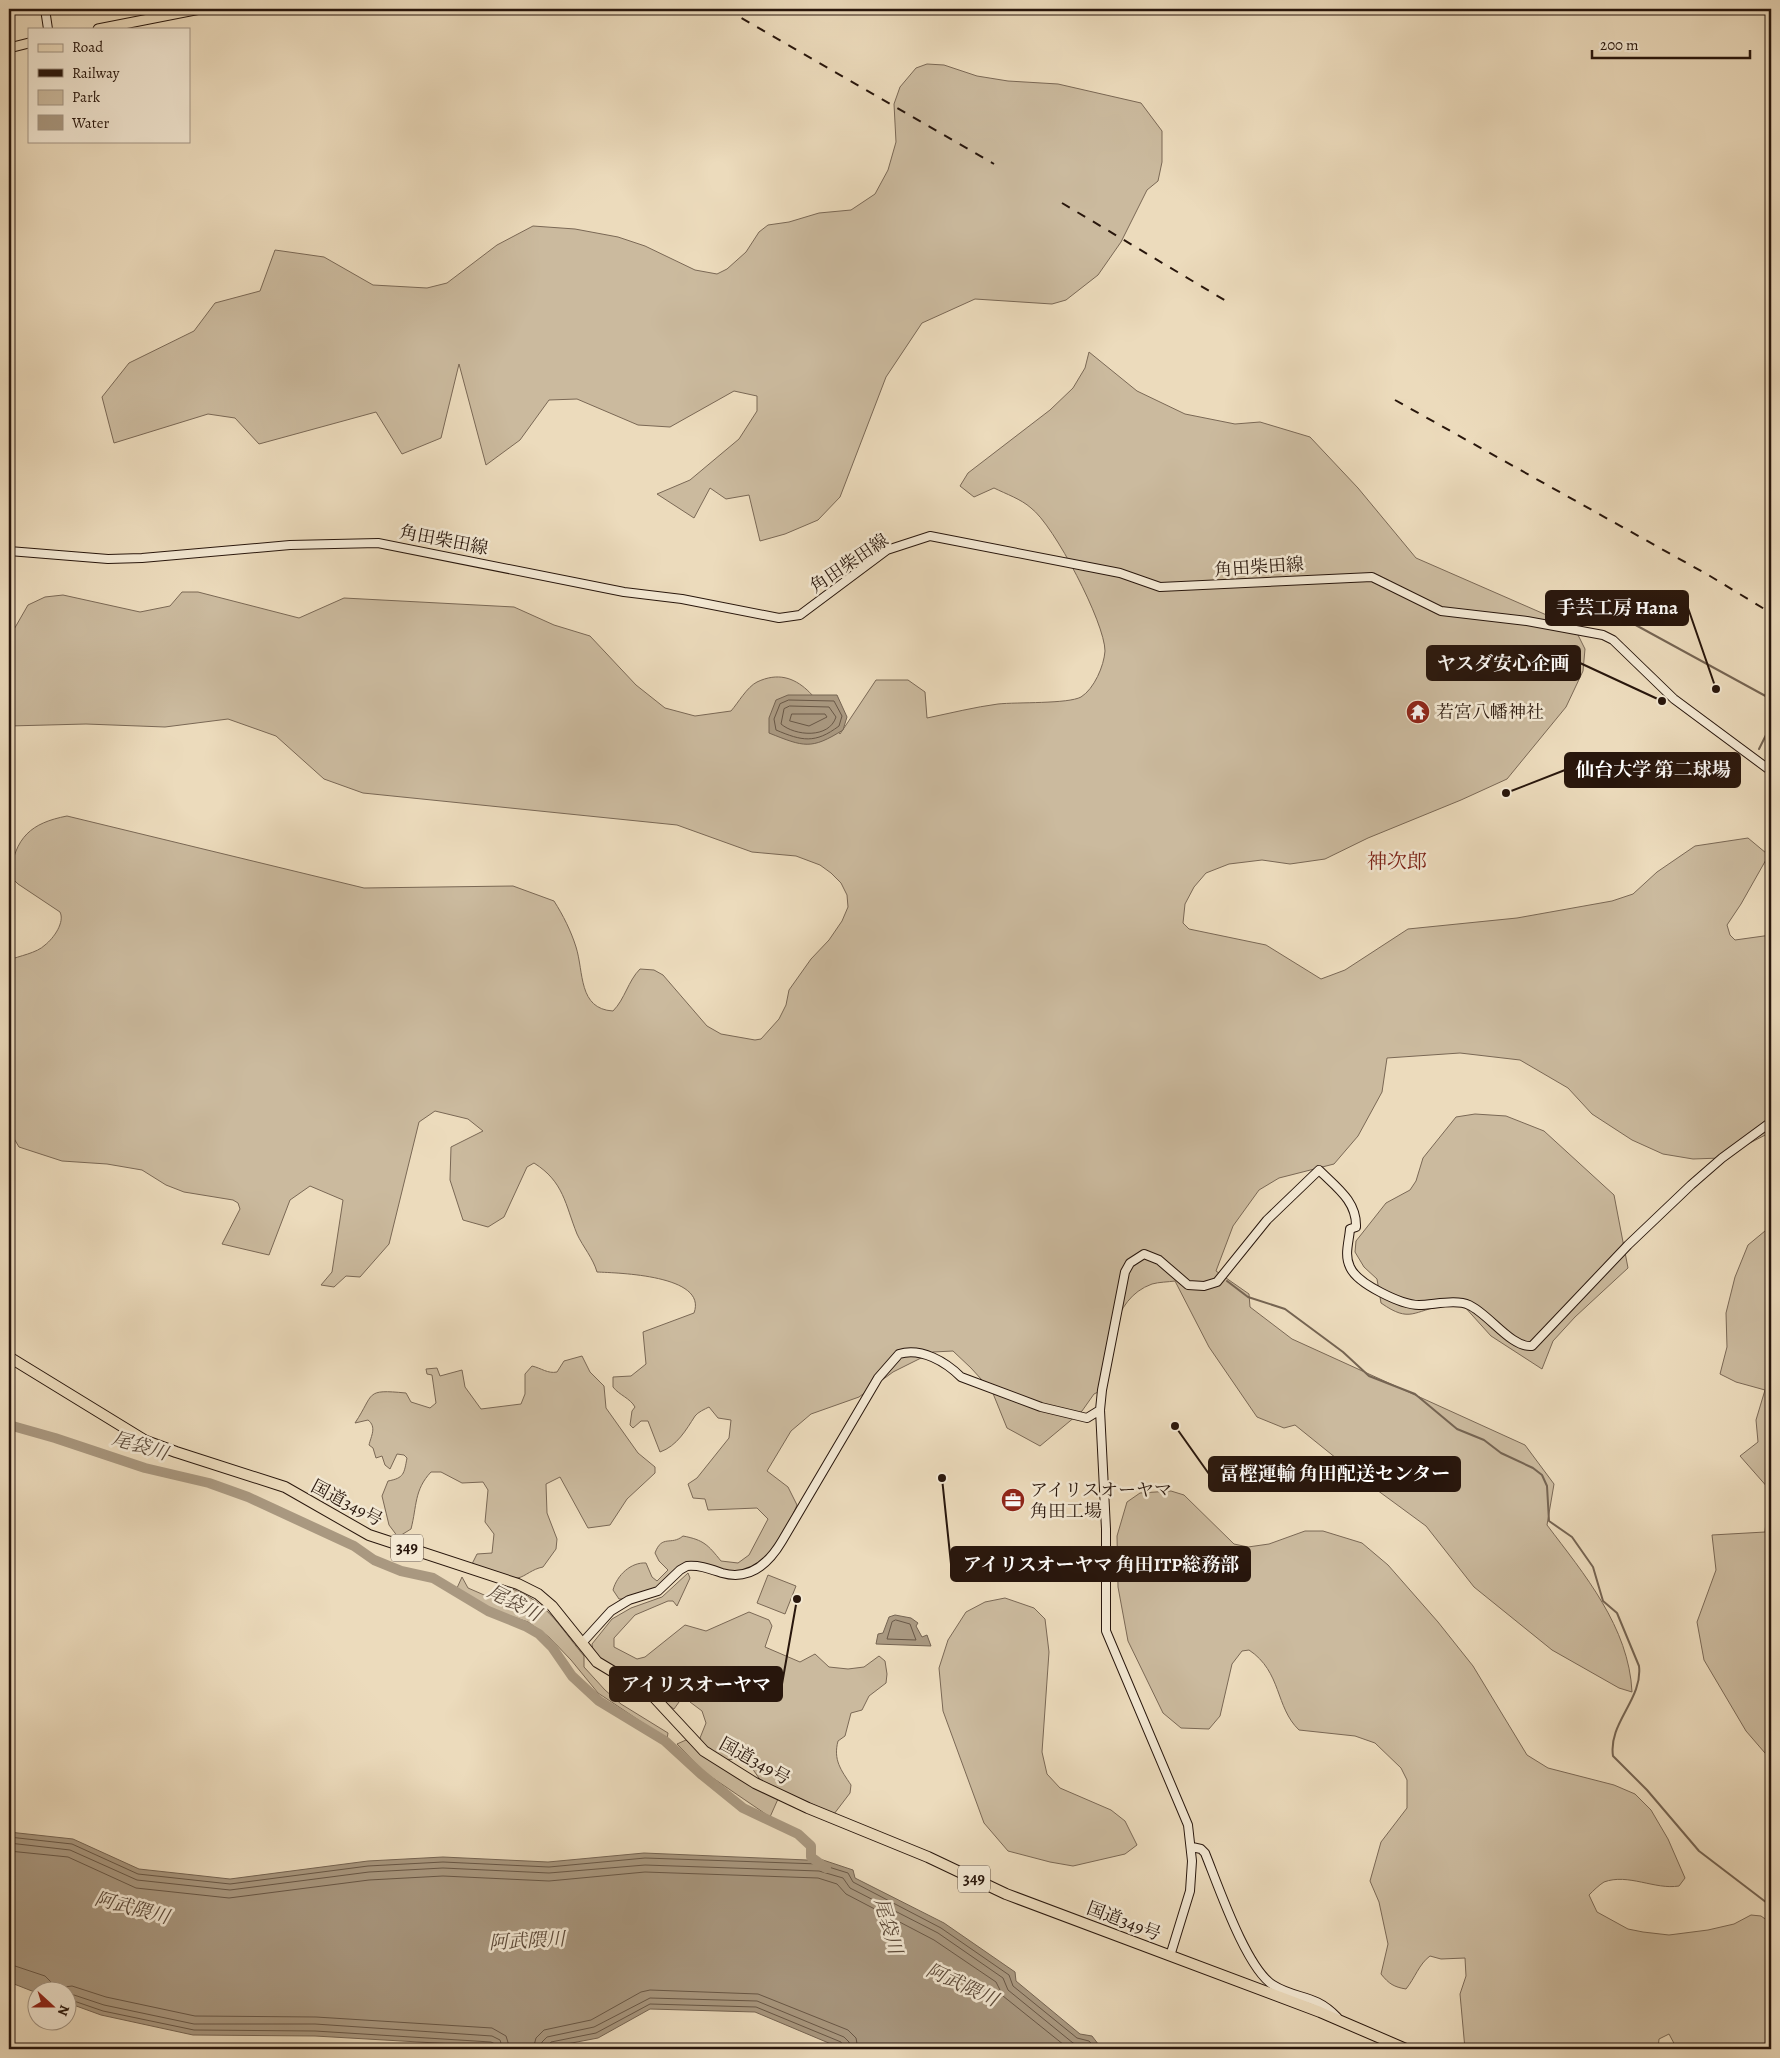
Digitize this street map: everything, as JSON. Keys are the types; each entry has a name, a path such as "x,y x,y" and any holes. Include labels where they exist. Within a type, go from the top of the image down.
{"highway":[{"name":"国道349号","path":"9,1357 146,1440 176,1452 285,1487 368,1535 526,1588 552,1606 582,1643 589,1655 597,1662 657,1699 697,1745 754,1782 808,1808 928,1857 1006,1894 1340,2020 1406,2049"}],"main road":[{"path":"103,28 200,9"},
{"path":"9,48 28,44"}],"street":[{"path":"45,9 48,28"},
{"name":"角田柴田線","path":"9,550 81,557 142,558 290,545 378,543 624,592 682,599 779,618 800,615 887,550 930,536 1120,573 1160,587 1372,577 1441,611 1527,621 1603,635 1614,640 1674,700 1771,771"},
{"path":"1170,1956 1190,1891 1192,1847 1182,1808 1106,1631 1106,1529 1100,1410 1108,1352 1125,1272 1130,1262 1144,1254 1159,1260 1188,1285 1204,1286 1217,1282 1267,1220 1319,1170 1346,1198 1356,1215 1356,1227 1350,1230 1347,1249 1350,1268 1358,1278 1367,1285 1410,1304 1468,1304 1492,1321 1516,1342 1528,1346 1536,1344 1628,1245 1691,1185 1722,1158 1771,1122"},
{"path":"582,1643 611,1611 630,1600 658,1591 680,1570 687,1566 695,1566 734,1575 746,1574 763,1565 782,1541 878,1378 899,1354 920,1352 952,1368 961,1377 1040,1408 1087,1418 1100,1410"},
{"path":"1192,1847 1201,1849 1205,1854 1220,1891 1259,1974 1278,1988 1320,2002 1340,2020"},
{"path":"1302,2006 1320,2002"}],"green space":[{"path":"927,64 944,65 977,76 1008,81 1058,84 1141,103 1162,131 1162,162 1158,181 1147,190 1121,242 1098,275 1066,300 1052,304 975,299 922,323 886,377 840,497 818,520 785,534 760,541 749,495 726,499 710,488 694,518 657,494 690,480 739,439 757,411 757,396 734,391 670,427 638,425 577,399 549,400 520,440 486,465 459,364 441,438 402,454 376,412 259,444 235,418 208,414 114,443 102,397 129,363 194,331 215,303 260,291 275,250 324,257 373,285 427,288 447,283 497,245 533,226 575,229 618,237 645,246 695,270 717,274 727,269 746,252 759,232 768,225 789,222 819,213 851,210 875,194 888,170 896,142 894,104 900,87 916,68"},
{"path":"1089,352 1137,391 1185,414 1235,424 1260,422 1310,437 1358,488 1416,558 1574,627 1585,649 1583,671 1566,707 1507,779 1368,838 1325,859 1290,864 1262,860 1229,864 1206,873 1194,887 1185,904 1183,923 1189,929 1266,945 1321,979 1345,970 1408,929 1517,918 1612,901 1633,894 1657,872 1695,846 1748,838 1766,853 1767,858 1727,925 1730,935 1735,940 1771,935 1771,1132 1721,1158 1693,1159 1663,1154 1632,1140 1592,1114 1568,1088 1520,1060 1460,1053 1387,1058 1382,1092 1358,1136 1334,1164 1279,1178 1259,1190 1233,1226 1216,1271 1249,1294 1250,1307 1292,1339 1525,1445 1554,1484 1547,1525 1589,1582 1614,1624 1623,1645 1629,1668 1632,1692 1619,1688 1552,1650 1474,1587 1426,1526 1362,1479 1295,1425 1284,1428 1257,1417 1209,1347 1175,1281 1152,1284 1138,1291 1127,1302 1114,1329 1102,1390 1094,1394 1082,1411 1040,1446 1007,1428 992,1391 953,1351 933,1352 893,1372 859,1397 811,1414 791,1431 767,1471 788,1487 797,1505 779,1542 761,1562 750,1569 737,1572 700,1563 686,1563 672,1572 658,1587 625,1599 619,1599 613,1590 615,1584 625,1570 630,1567 646,1563 652,1577 657,1581 668,1570 659,1561 655,1553 664,1542 679,1539 683,1536 696,1539 713,1551 721,1561 738,1563 749,1555 768,1519 757,1508 708,1510 705,1499 693,1498 688,1484 697,1478 729,1438 731,1420 718,1418 709,1407 696,1415 676,1442 660,1452 648,1421 641,1421 633,1428 630,1425 632,1411 635,1407 613,1387 613,1377 631,1376 646,1364 643,1332 694,1313 695,1300 688,1291 659,1279 641,1275 597,1272 577,1234 558,1186 544,1170 534,1163 527,1167 504,1217 488,1227 463,1220 450,1180 451,1147 483,1131 468,1119 435,1111 419,1122 389,1244 360,1277 346,1276 334,1287 321,1285 332,1272 343,1200 310,1186 290,1200 269,1255 222,1244 240,1209 238,1203 233,1200 184,1192 166,1185 142,1170 107,1164 62,1161 19,1147 9,1130 9,960 42,948 58,930 61,920 60,912 18,884 10,876 16,851 27,834 34,828 54,819 67,816 364,888 513,886 554,901 572,935 584,988 594,1004 602,1009 613,1011 640,969 654,970 663,975 707,1026 721,1034 755,1040 761,1039 779,1019 786,1005 789,990 811,959 829,940 842,921 848,907 847,895 841,883 831,873 820,865 796,856 752,852 677,825 363,793 324,779 276,736 228,719 165,727 86,724 9,726 9,638 28,605 45,597 63,595 140,612 170,606 182,592 198,592 299,618 344,598 514,607 554,625 590,636 636,685 665,708 695,716 731,711 753,684 772,677 785,678 797,682 807,690 825,711 840,734 876,680 908,680 925,692 927,718 998,704 1054,702 1074,699 1086,693 1094,683 1105,651 1097,619 1077,575 1052,534 1031,508 1018,499 994,488 974,497 960,486 968,473 1050,410 1073,388 1085,368"},
{"path":"1475,1114 1506,1116 1544,1131 1614,1195 1628,1268 1575,1317 1553,1341 1542,1369 1491,1336 1463,1305 1444,1306 1406,1314 1399,1313 1381,1303 1377,1279 1364,1267 1355,1252 1356,1241 1386,1203 1410,1190 1416,1181 1423,1158 1456,1117"},
{"path":"1771,1226 1771,1760 1746,1731 1704,1660 1697,1622 1716,1570 1712,1535 1765,1532 1769,1489 1740,1456 1758,1442 1756,1420 1765,1390 1736,1382 1720,1374 1727,1347 1726,1313 1735,1277 1748,1245"},
{"path":"582,1356 590,1372 604,1386 606,1408 638,1453 655,1467 655,1473 627,1499 610,1525 588,1528 560,1477 546,1484 547,1513 557,1539 556,1549 543,1567 518,1578 502,1576 472,1564 477,1554 492,1553 494,1534 485,1522 488,1490 483,1482 462,1483 441,1472 431,1472 419,1492 411,1529 398,1537 389,1525 382,1496 388,1481 400,1477 402,1474 407,1458 404,1455 397,1454 390,1469 385,1465 382,1456 376,1458 373,1448 369,1445 373,1432 371,1423 368,1420 355,1423 372,1395 383,1392 406,1393 411,1402 430,1408 436,1403 432,1375 427,1374 426,1369 437,1368 440,1376 462,1370 465,1387 481,1409 521,1404 525,1394 525,1374 532,1366 548,1372 557,1372 564,1361"},
{"path":"1171,1491 1184,1495 1234,1544 1248,1547 1269,1544 1305,1531 1323,1531 1362,1543 1388,1565 1438,1622 1473,1666 1527,1755 1548,1768 1614,1785 1635,1794 1651,1810 1668,1839 1685,1878 1679,1886 1670,1887 1622,1879 1604,1882 1589,1895 1597,1912 1628,1929 1669,1935 1708,1930 1734,1924 1751,1915 1761,1916 1771,1923 1771,2049 1677,2049 1669,2034 1659,2039 1658,2049 1465,2049 1460,1994 1466,1976 1465,1958 1441,1959 1430,1956 1423,1963 1406,1989 1395,1986 1387,1980 1381,1974 1388,1944 1379,1902 1370,1881 1381,1842 1407,1808 1407,1780 1401,1768 1375,1743 1355,1736 1299,1730 1291,1721 1267,1669 1260,1659 1249,1650 1242,1651 1232,1664 1220,1716 1209,1729 1181,1728 1163,1713 1128,1641 1118,1587 1117,1536 1127,1502 1140,1493"},
{"path":"688,1573 690,1578 677,1606 673,1601 668,1601 635,1615 614,1638 614,1647 637,1659 645,1657 685,1625 706,1631 749,1612 769,1620 772,1626 765,1647 800,1662 815,1654 829,1667 848,1669 864,1667 879,1656 885,1661 886,1683 869,1696 862,1710 851,1713 845,1736 838,1741 837,1759 851,1785 850,1793 834,1814 761,1781 745,1758 724,1760 703,1746 700,1738 706,1723 702,1711 690,1702 698,1682 697,1677 674,1709 636,1681 599,1659 593,1652 592,1644 612,1619 631,1608 662,1597"},
{"path":"768,1575 796,1586 785,1614 757,1603"},
{"path":"462,1577 468,1588 498,1601 502,1586 517,1591 540,1604 584,1656 584,1667 605,1690 621,1704 668,1733 667,1739 598,1693 549,1637 528,1622 490,1609 457,1588"},
{"path":"1005,1598 1034,1608 1045,1619 1049,1652 1042,1752 1047,1774 1060,1788 1111,1810 1125,1821 1137,1845 1125,1854 1073,1866 1050,1862 1008,1851 984,1823 943,1711 939,1668 948,1640 966,1612 985,1602"},
{"path":"686,1740 717,1765 778,1799 770,1817 704,1772 677,1744"}],"water":[{"path":"788,695 837,695 847,717 843,730 823,741 807,744 791,741 769,733 769,718 776,700"},
{"path":"895,1615 911,1618 918,1623 916,1626 922,1637 927,1635 931,1646 876,1644 878,1634 883,1633 889,1617"},
{"name":"阿武隈川","path":"9,1832 73,1839 139,1869 230,1879 368,1861 443,1857 548,1862 644,1853 820,1859 853,1870 855,1878 944,1923 1015,1972 1016,1981 1080,2034 1092,2036 1102,2049 843,2049 755,2012 650,2009 598,2038 540,2049 315,2036 193,2035 101,2015 78,2007 78,1980 28,1980 28,1989 9,1982"}],"waterway":[{"path":"1610,611 1771,699"},
{"path":"1759,749 1771,725"},
{"path":"1227,1281 1248,1297 1285,1309 1343,1352 1369,1376 1415,1394 1457,1429 1484,1440 1501,1453 1533,1468 1542,1475 1547,1486 1549,1521 1572,1537 1593,1567 1603,1601 1617,1613 1639,1666 1639,1678 1636,1689 1616,1733 1613,1744 1613,1756 1647,1790 1699,1851 1771,1906"},
{"name":"尾袋川","path":"9,1425 145,1468 209,1483 248,1497 354,1546 374,1560 401,1571 433,1578 488,1611 525,1626 539,1634 552,1647 572,1676 599,1701 665,1741 701,1774 743,1808 798,1834 811,1846 811,1857 826,1868"}],"railway":[{"path":"726,9 994,164"},
{"path":"1062,203 1231,304"},
{"path":"1395,400 1710,576 1771,613"}],"place":[{"name":"手芸工房 Hana","path":"1716,689"},
{"name":"ヤスダ安心企画","path":"1662,701"},
{"name":"若宮八幡神社","path":"1418,712"},
{"name":"仙台大学 第二球場","path":"1506,793"},
{"name":"冨樫運輸 角田配送センター","path":"1175,1426"},
{"name":"アイリスオーヤマ 角田ITP総務部","path":"942,1478"},
{"name":"アイリスオーヤマ 角田工場","path":"1013,1500"},
{"name":"アイリスオーヤマ","path":"797,1599"}],"district":[{"name":"神次郎","path":"1397,861"}]}
